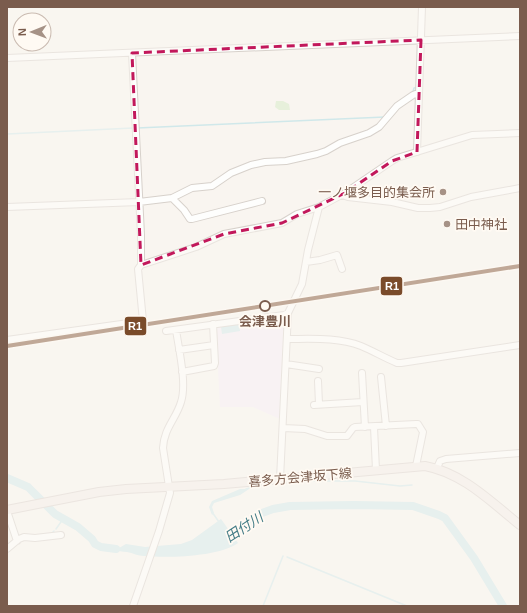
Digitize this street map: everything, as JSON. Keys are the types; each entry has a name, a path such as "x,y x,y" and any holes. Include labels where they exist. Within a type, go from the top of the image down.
{"main road":[{"name":"喜多方会津坂下線","path":"7,510 98,492 126,489 224,484 425,466 437,468 466,482 520,526"}],"street":[{"path":"417,152 422,7"},
{"path":"7,58 520,36"},
{"path":"7,340 143,321 138,269 141,265 132,53"},
{"path":"7,207 139,202 172,198 192,188 212,186 231,173 247,167 265,162 286,161 317,154 340,143 369,133 378,127 396,106 413,95 418,94"},
{"path":"141,265 196,247 224,234 282,223 297,214 319,207 342,195 392,161 417,152 472,135 520,133"},
{"path":"342,195 422,208 436,208 471,197 520,188"},
{"path":"172,198 184,210 190,219 262,201"},
{"path":"280,479 288,313 302,284 308,250 319,207"},
{"path":"306,262 337,255 342,269"},
{"path":"166,331 284,315 288,313"},
{"path":"182,372 214,366 213,324"},
{"path":"133,606 170,493 163,456 163,443 168,426 182,401 182,372 176,330"},
{"path":"287,340 310,339 342,341 361,346 397,363 520,345"},
{"path":"179,350 214,345"},
{"path":"286,364 319,369"},
{"path":"362,373 365,427"},
{"path":"381,377 386,426"},
{"path":"318,381 316,405 363,402"},
{"path":"283,428 305,429 330,436 346,436 353,428 418,424 423,432 423,435 416,466"},
{"path":"374,427 376,470"},
{"path":"437,468 440,461 446,459 520,453"},
{"path":"7,510 17,541"},
{"path":"7,549 24,537 34,538 61,535"}],"highlighted area":[{"path":"421,40 417,152 392,161 345,193 282,223 224,234 141,265 132,53"}],"shaded area":[{"path":"282,318 284,319 280,419 253,407 220,407 217,326"}],"green space":[{"path":"276,101 283,101 289,104 290,110 279,110 275,107"}],"water":[{"path":"239,324 240,331 222,334 221,327"},
{"path":"240,489 249,489 240,495 214,503 212,507 214,513 212,515 209,507 212,501"},
{"path":"221,519 238,543 229,548 206,554 193,556 154,557 108,549 103,546 119,548 126,544 145,547 181,544 192,540"}],"waterway":[{"path":"413,92 414,88 418,87"},
{"path":"137,128 385,117"},
{"path":"7,134 133,128"},
{"name":"田付川","path":"7,478 28,487 55,514 78,527 92,539 95,544 101,547 116,549"},
{"path":"246,489 259,485 312,481 355,481 400,486 412,485"},
{"name":"田付川","path":"224,541 255,520 262,513 273,509 290,506 413,506 445,518 474,558 503,606"},
{"path":"212,512 219,522"},
{"path":"56,529 63,519"},
{"path":"51,534 54,531"},
{"path":"263,606 283,556"},
{"path":"287,557 407,606"}],"transit line":[{"name":"R1","path":"7,346 520,266"}],"place":[{"name":"一ノ堰多目的集会所","path":"443,192"},
{"name":"田中神社","path":"447,224"},
{"name":"会津豊川","path":"265,306"}]}
